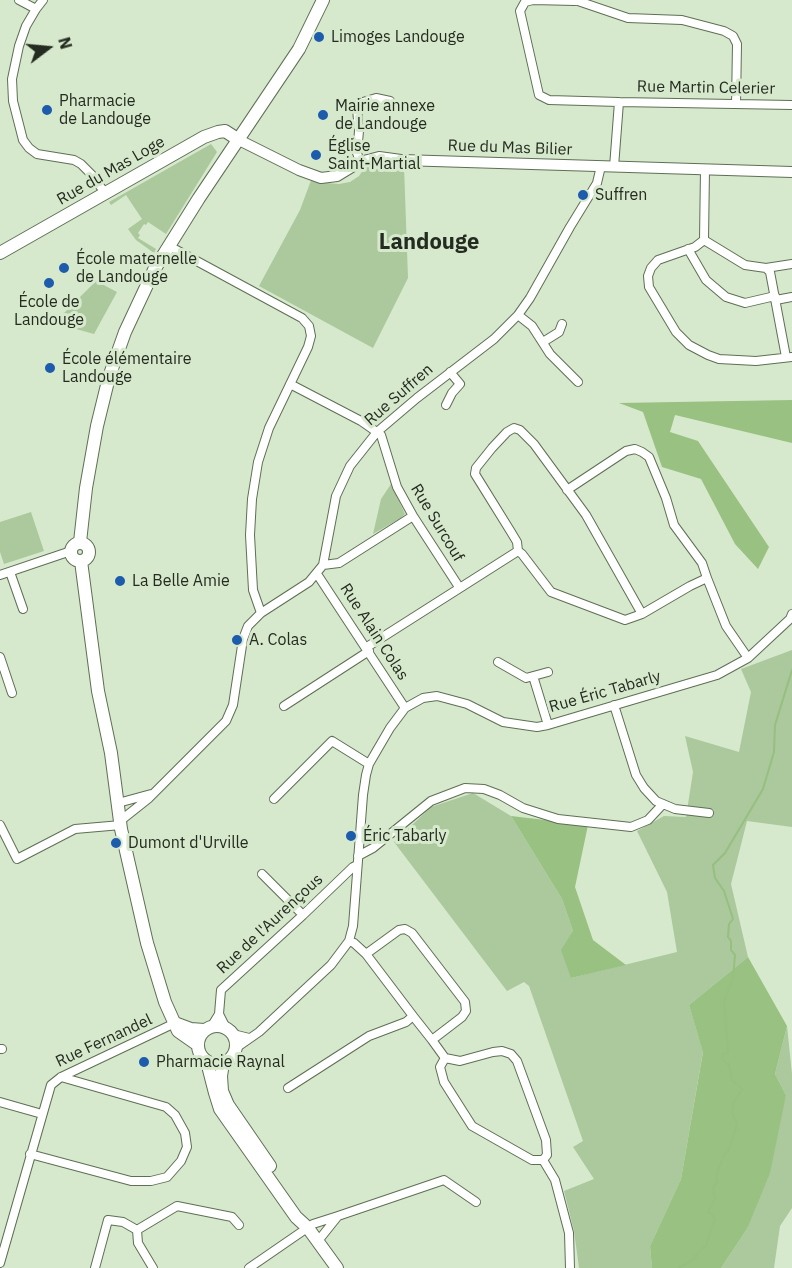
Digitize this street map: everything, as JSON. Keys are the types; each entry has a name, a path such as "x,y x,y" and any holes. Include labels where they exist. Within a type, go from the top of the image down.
{"main road":[{"path":"198,1045 178,1031 165,1002 147,942 120,823 111,753 98,691 81,561 75,560 75,547 94,439 109,377 129,324 154,270 299,49 323,0"},
{"name":"Rue du Mas Loge","path":"0,253 196,141 225,131 239,140"},
{"path":"175,1023 190,1029 208,1028 229,1031 236,1048 232,1058 223,1063 207,1062"},
{"path":"208,1028 201,1034 198,1045 200,1054 207,1062 220,1109 296,1217 308,1228 337,1268"},
{"path":"223,1063 222,1091 228,1105 302,1213 308,1228"}],"street":[{"path":"19,0 36,9"},
{"path":"43,0 26,26 12,80 13,101 23,140 37,154 74,160 81,164 105,193"},
{"name":"Rue Martin Celerier","path":"575,1 534,0 525,2 520,11 539,95 549,100 792,105"},
{"path":"575,1 628,18 682,20 724,31 733,36 737,44 736,104"},
{"path":"360,162 357,153 359,131 357,109 363,102 376,98 390,100"},
{"path":"614,167 619,102"},
{"name":"Rue du Mas Bilier","path":"239,140 299,170 321,178 337,176 360,162 379,157 401,160 792,172"},
{"name":"Rue Suffren","path":"120,823 154,793 226,721 233,705 243,639 248,626 261,613 318,574 323,566 336,496 350,466 377,432 494,339 518,315 597,183 601,166"},
{"path":"704,240 705,169"},
{"path":"704,240 695,247 658,260 648,276 649,287 676,332 689,345 719,359 756,361 789,357 770,272 766,268"},
{"path":"704,240 745,265 766,268 792,264"},
{"path":"169,246 302,318 309,326 311,336 308,347 269,428 258,462 252,500 250,535 253,590 261,613"},
{"path":"688,249 706,280 726,297 745,303 792,297"},
{"path":"518,315 532,326 550,354 578,382"},
{"path":"543,342 559,332 562,324"},
{"name":"Rue Suffren","path":"446,405 460,384 450,372"},
{"path":"290,384 361,421 377,432"},
{"path":"642,614 586,515 534,444 520,430 514,428 507,432 481,461 475,474 512,532 518,551 551,592 625,620 642,614 707,578"},
{"name":"Rue Surcouf","path":"377,432 381,435 397,486 413,516 459,587"},
{"path":"567,490 626,451 635,449 649,457 666,498 674,525 702,562 726,626 747,658"},
{"path":"323,566 339,563 413,516"},
{"path":"0,575 75,547"},
{"path":"284,706 459,587 518,551"},
{"path":"10,572 23,609"},
{"name":"Rue Alain Colas","path":"318,574 405,708"},
{"name":"Rue Éric Tabarly","path":"405,708 423,698 437,696 467,704 503,722 548,725 717,675 747,658 791,617"},
{"path":"0,657 3,678 12,693"},
{"path":"498,662 526,678 548,672"},
{"path":"533,676 548,725"},
{"path":"614,705 636,775 644,788 656,801 675,809 709,813"},
{"path":"236,1048 259,1032 331,965 349,941 353,926 363,795 369,764 390,728 405,708"},
{"path":"274,799 332,741 369,764"},
{"name":"Rue de l'Aurençous","path":"208,1028 219,1014 221,990 358,861 431,801 465,788 484,789 523,808 558,819 631,827 648,820 663,804"},
{"name":"Rue Suffren","path":"118,803 154,793"},
{"path":"0,825 17,859 75,829 120,823"},
{"path":"262,874 303,915"},
{"path":"366,954 399,930 405,929 412,933 465,1002 466,1011 462,1017 432,1040"},
{"path":"349,941 366,954 445,1058 460,1061 494,1052 502,1051 511,1054 516,1061 546,1140 547,1155 543,1160"},
{"path":"219,1014 229,1031 249,1038"},
{"path":"288,1088 369,1036 406,1022 413,1016"},
{"name":"Rue Fernandel","path":"0,1263 51,1085 61,1077 175,1023"},
{"path":"445,1058 440,1067 444,1082 472,1126 531,1160 543,1160"},
{"path":"30,1154 131,1181 151,1181 167,1177 181,1161 187,1146 185,1133 175,1115 166,1107 61,1077"},
{"path":"0,1102 42,1114"},
{"path":"543,1160 555,1180 569,1233 570,1268"},
{"path":"249,1268 314,1224 444,1180 476,1202"},
{"path":"137,1230 177,1206 232,1217 239,1225"},
{"path":"318,1241 338,1216"},
{"path":"95,1268 108,1220 123,1222 137,1230"},
{"path":"137,1230 138,1244 153,1268"}],"green space":[{"path":"211,144 217,152 166,234 148,222 138,233 140,235 138,238 156,249 154,253 136,240 128,229 142,219 126,195 111,205 109,202"},
{"path":"369,162 404,167 408,278 373,348 259,286 300,210 313,175 327,183 350,182 359,176"},
{"path":"96,281 117,292 94,334 58,324 59,318"},
{"path":"792,400 792,443 675,415 670,432 698,441 769,547 758,569 735,544 701,479 662,467 643,412 619,403"},
{"path":"391,484 405,514 373,534 381,499"},
{"path":"31,512 44,551 4,564 0,552 0,522"},
{"path":"792,650 792,827 747,821 731,884 748,957 689,1005 703,1051 681,1179 650,1246 652,1268 579,1268 574,1231 564,1191 594,1179 573,1147 583,1141 529,986 524,982 507,991 394,842 431,807 473,793 511,816 562,899 573,931 571,978 677,952 667,892 637,831 664,816 686,817 693,772 685,736 739,752 751,692 741,669"},
{"path":"511,816 588,825 575,887 593,940 626,965 571,978 561,950 573,931 562,899"},
{"path":"748,957 787,1026 775,1074 786,1095 770,1173 747,1229 721,1268 652,1268 650,1246 681,1179 703,1052 689,1005"},
{"path":"787,1026 792,1074 792,1208 780,1226 774,1268 721,1268 747,1229 786,1095 775,1074"}],"waterway":[{"path":"678,1268 691,1261 706,1245 715,1218 708,1211 715,1199 713,1187 717,1183 716,1175 729,1149 737,1124 732,1113 734,1102 742,1090 732,1081 729,1065 722,1059 722,1055 728,1052 724,1002 733,978 735,955 731,950 731,941 728,937 729,924 733,919 724,891 715,878 713,865 725,853 763,789 774,752 775,725 792,670"}],"place":[{"name":"Limoges Landouge","path":"319,37"},
{"name":"Pharmacie de Landouge","path":"47,110"},
{"name":"Mairie annexe de Landouge","path":"323,115"},
{"name":"Église Saint-Martial","path":"316,155"},
{"name":"Suffren","path":"583,195"},
{"name":"École maternelle de Landouge","path":"64,268"},
{"name":"École de Landouge","path":"49,283"},
{"name":"École élémentaire Landouge","path":"50,368"},
{"name":"La Belle Amie","path":"120,581"},
{"name":"A. Colas","path":"237,640"},
{"name":"Éric Tabarly","path":"351,836"},
{"name":"Dumont d'Urville","path":"116,843"},
{"name":"Pharmacie Raynal","path":"144,1062"}],"district":[{"name":"Landouge","path":"429,243"}]}
